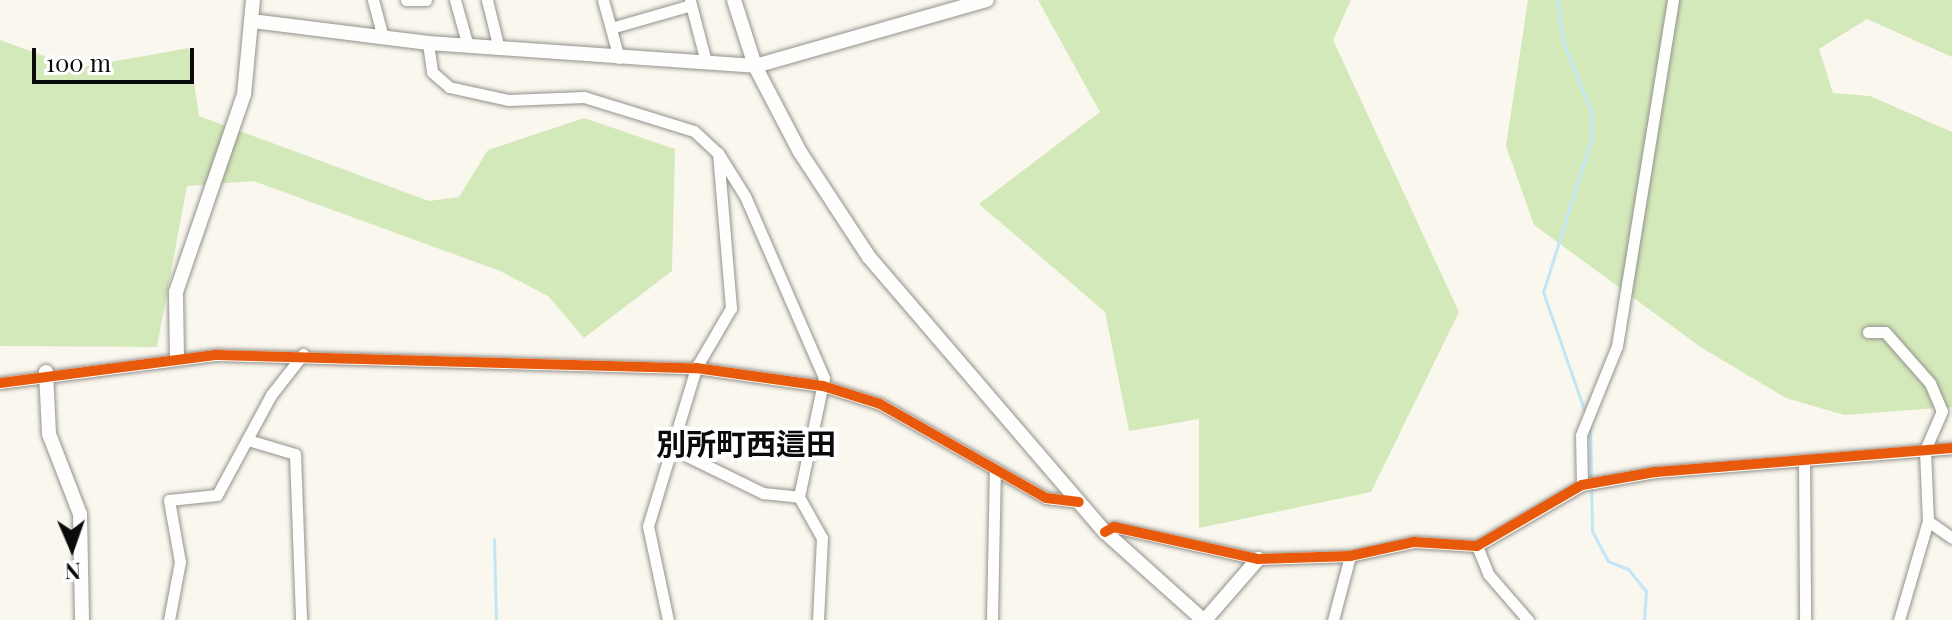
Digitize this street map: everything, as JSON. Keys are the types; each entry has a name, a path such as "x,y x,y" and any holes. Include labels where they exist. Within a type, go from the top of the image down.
{"street":[{"path":"177,359 176,292 244,95 253,0"},
{"path":"373,0 383,37"},
{"path":"406,0 426,0"},
{"path":"455,0 468,46"},
{"path":"487,0 499,49"},
{"path":"603,0 619,58"},
{"path":"734,0 755,66 824,194 869,257 1105,532 1204,620 1258,559"},
{"path":"252,21 428,43 755,66 987,0"},
{"path":"1582,485 1581,435 1617,346 1673,0"},
{"path":"611,28 690,3 706,62"},
{"path":"428,43 432,72 449,87 508,100 584,97 694,131 718,153 745,196 823,386 801,457 799,497 822,538 818,620"},
{"path":"668,620 648,526 696,368 731,308 718,153"},
{"path":"1868,332 1885,332 1930,383 1942,411 1925,450 1928,521 1899,620"},
{"path":"0,383 46,372 177,359 303,354 696,368 823,386 918,421 1046,498 1079,502"},
{"path":"169,620 180,562 169,500 217,495 303,354"},
{"path":"46,372 49,434 80,514 82,620"},
{"path":"248,440 295,454 301,620"},
{"path":"673,440 687,456 763,493 799,497"},
{"path":"1105,532 1114,527 1258,559 1350,556 1414,542 1477,546 1582,485 1804,460 1952,448"},
{"path":"1804,460 1805,620"},
{"path":"992,620 995,469"},
{"path":"1928,521 1952,538"},
{"path":"1477,546 1489,575 1528,620"},
{"path":"1333,620 1350,556"}],"green space":[{"path":"1038,0 1351,0 1333,40 1459,312 1371,492 1199,528 1199,419 1129,431 1105,312 979,204 1100,112"},
{"path":"1528,0 1952,0 1952,57 1867,19 1819,49 1833,93 1870,96 1952,132 1952,407 1844,415 1786,398 1702,348 1534,225 1506,146"},
{"path":"0,40 77,68 189,48 199,116 429,201 459,197 488,150 584,118 675,149 672,271 584,338 548,296 500,271 253,181 187,186 157,347 0,346"}],"waterway":[{"path":"1557,0 1564,44 1591,111 1591,140 1543,292 1586,415"},
{"path":"1590,426 1592,531 1608,561 1628,569 1646,591 1644,620"},
{"path":"494,539 496,620"}],"cycle path":[{"path":"0,383 217,355 696,368 823,386 880,404 1046,498 1079,502"},
{"path":"1105,532 1114,527 1258,559 1350,556 1414,542 1477,546 1582,485 1655,472 1952,448"}],"district":[{"name":"別所町西這田","path":"746,443"}]}
